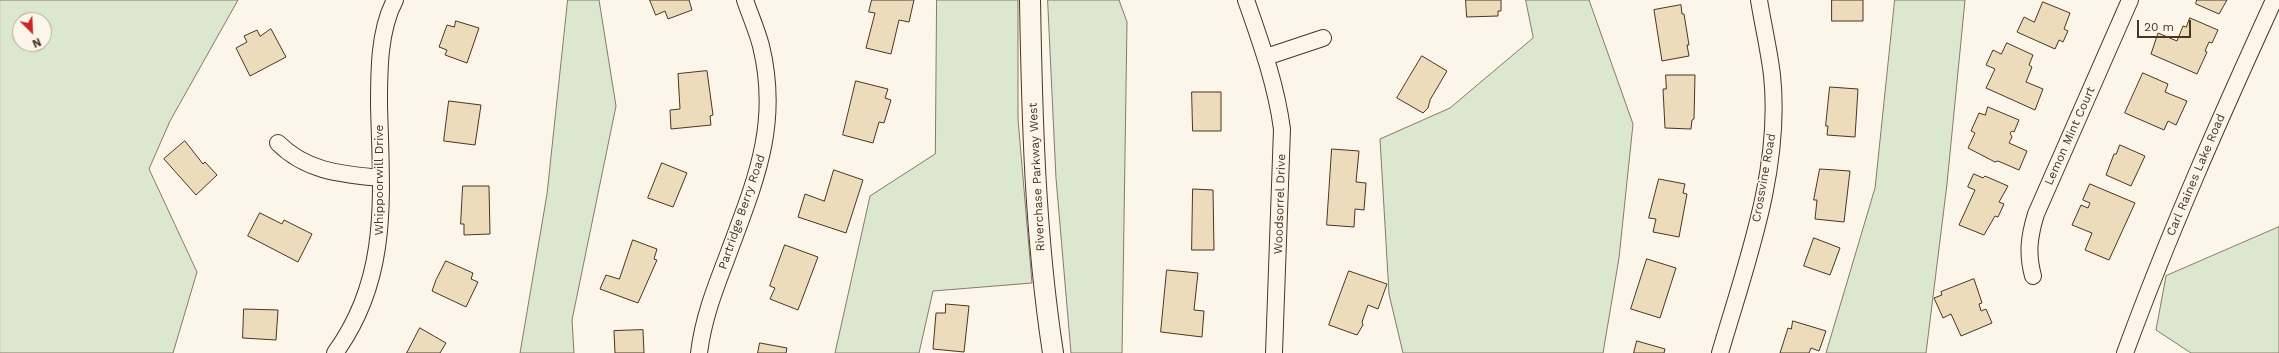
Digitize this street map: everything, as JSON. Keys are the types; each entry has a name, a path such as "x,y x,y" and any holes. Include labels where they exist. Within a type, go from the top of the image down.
{"street":[{"name":"Whippoorwill Drive","path":"335,353 351,331 374,270 380,226 379,74 383,40 394,0"},
{"name":"Partridge Berry Road","path":"699,353 709,303 756,178 764,146 768,110 766,70 761,44 744,0"},
{"name":"Riverchase Parkway West","path":"1030,0 1033,150 1044,287 1053,353"},
{"name":"Woodsorrel Drive","path":"1246,0 1266,57 1278,104 1282,130 1274,353"},
{"name":"Crossvine Road","path":"1720,353 1754,235 1764,193 1773,126 1772,75 1759,0"},
{"name":"Lemon Mint Court","path":"2033,276 2028,244 2036,214 2130,0"},
{"name":"Carl Raines Lake Road","path":"2125,353 2170,235 2213,134 2274,0"},
{"path":"1266,57 1323,38"},
{"path":"278,142 290,155 307,165 328,172 380,178"}],"green space":[{"path":"0,0 238,0 170,121 149,169 197,272 173,353 0,353"},
{"path":"568,0 599,0 616,106 572,320 574,353 520,353 547,194"},
{"path":"937,0 1018,0 1018,119 1032,283 933,291 919,353 835,353 870,196 935,154"},
{"path":"1048,0 1119,0 1127,22 1122,353 1071,353 1056,178"},
{"path":"1526,0 1589,0 1633,124 1619,258 1603,353 1403,353 1389,294 1380,139 1450,108 1533,38"},
{"path":"1895,0 1965,0 1947,184 1926,353 1826,353 1875,188"},
{"path":"2279,227 2279,353 2191,353 2156,330 2166,276"}],"building":[{"path":"650,0 689,0 692,10 668,19 665,11 656,15"},
{"path":"872,0 914,0 909,22 899,20 891,54 866,48 875,13 869,12"},
{"path":"1466,0 1501,0 1501,11 1498,11 1498,16 1467,17"},
{"path":"1832,0 1863,0 1863,21 1832,21"},
{"path":"2197,0 2227,0 2219,14 2196,4"},
{"path":"2043,2 2070,13 2064,29 2068,31 2063,42 2059,40 2055,49 2017,32 2024,17 2034,22"},
{"path":"1681,5 1689,45 1687,45 1689,56 1662,61 1654,10"},
{"path":"2190,18 2218,30 2212,43 2209,42 2205,51 2207,52 2197,74 2151,54 2158,33 2177,41 2183,26 2186,27"},
{"path":"456,21 479,28 467,63 445,55 447,50 439,47 447,25 454,27"},
{"path":"271,29 286,57 250,76 236,48 247,42 244,36 257,30 260,36"},
{"path":"2007,43 2033,55 2029,65 2032,67 2026,82 2043,89 2035,110 1986,88 1995,69 1986,65 1993,50 2001,54"},
{"path":"1422,56 1447,71 1430,100 1428,108 1423,113 1397,98"},
{"path":"707,71 713,115 710,116 711,125 671,129 670,110 680,109 678,74"},
{"path":"2143,73 2168,84 2165,92 2187,101 2176,125 2168,121 2164,130 2125,113"},
{"path":"1666,75 1695,75 1694,119 1692,120 1691,129 1665,128 1663,89 1666,89"},
{"path":"856,81 888,89 885,98 891,100 884,123 879,122 873,143 843,135"},
{"path":"1830,87 1858,89 1855,137 1827,135 1828,126 1826,126"},
{"path":"1192,92 1221,92 1221,131 1193,131"},
{"path":"449,101 481,105 475,145 444,141"},
{"path":"1988,107 2019,120 2014,132 2012,131 2010,133 2012,137 2009,143 2027,151 2019,170 1998,161 1995,162 1968,148 1975,133 1971,131 1979,113 1985,115"},
{"path":"185,141 203,164 205,162 217,175 196,195 164,159"},
{"path":"2120,145 2145,156 2131,186 2106,175 2114,154 2116,154"},
{"path":"1332,149 1359,151 1356,182 1366,183 1364,210 1355,209 1354,227 1327,225"},
{"path":"662,163 687,173 673,207 648,198"},
{"path":"1820,169 1850,171 1844,222 1815,219 1817,200 1814,200"},
{"path":"834,170 863,180 846,233 798,217 805,194 824,201"},
{"path":"1974,174 1983,178 1985,176 2008,186 1999,202 2004,204 1998,217 1995,216 1984,235 1959,225 1975,190 1968,187"},
{"path":"1659,179 1685,184 1683,193 1687,194 1679,237 1653,232 1656,219 1649,218"},
{"path":"2090,184 2135,203 2109,260 2085,250 2092,233 2072,225 2081,205 2088,208 2090,203 2083,200"},
{"path":"463,186 489,186 490,234 464,235 464,224 461,224"},
{"path":"1193,189 1213,190 1214,250 1192,250"},
{"path":"260,213 282,224 284,220 312,234 298,262 248,236"},
{"path":"1814,238 1840,248 1830,275 1804,266"},
{"path":"633,240 657,249 654,259 657,260 638,303 600,289 606,275 619,279"},
{"path":"785,245 818,257 798,310 770,299 775,288 770,286"},
{"path":"1647,259 1676,268 1660,318 1631,309"},
{"path":"446,261 473,273 471,279 478,282 466,307 432,291"},
{"path":"1167,270 1198,273 1194,310 1204,311 1202,337 1161,332"},
{"path":"1349,271 1387,284 1378,309 1368,305 1362,322 1363,325 1357,335 1329,325"},
{"path":"1974,279 1982,303 1979,304 1981,311 1986,309 1992,323 1961,336 1951,314 1943,318 1934,298 1942,295 1941,292"},
{"path":"946,304 969,306 964,352 933,349 936,313 945,313"},
{"path":"244,309 278,310 276,340 243,338"},
{"path":"1793,321 1826,331 1819,351 1811,348 1809,353 1780,353 1788,328 1791,329"},
{"path":"420,328 446,343 440,353 407,353"},
{"path":"643,330 644,353 615,353 614,331"},
{"path":"1637,341 1665,349 1664,353 1634,353"},
{"path":"760,343 787,348 786,353 758,353"}]}
